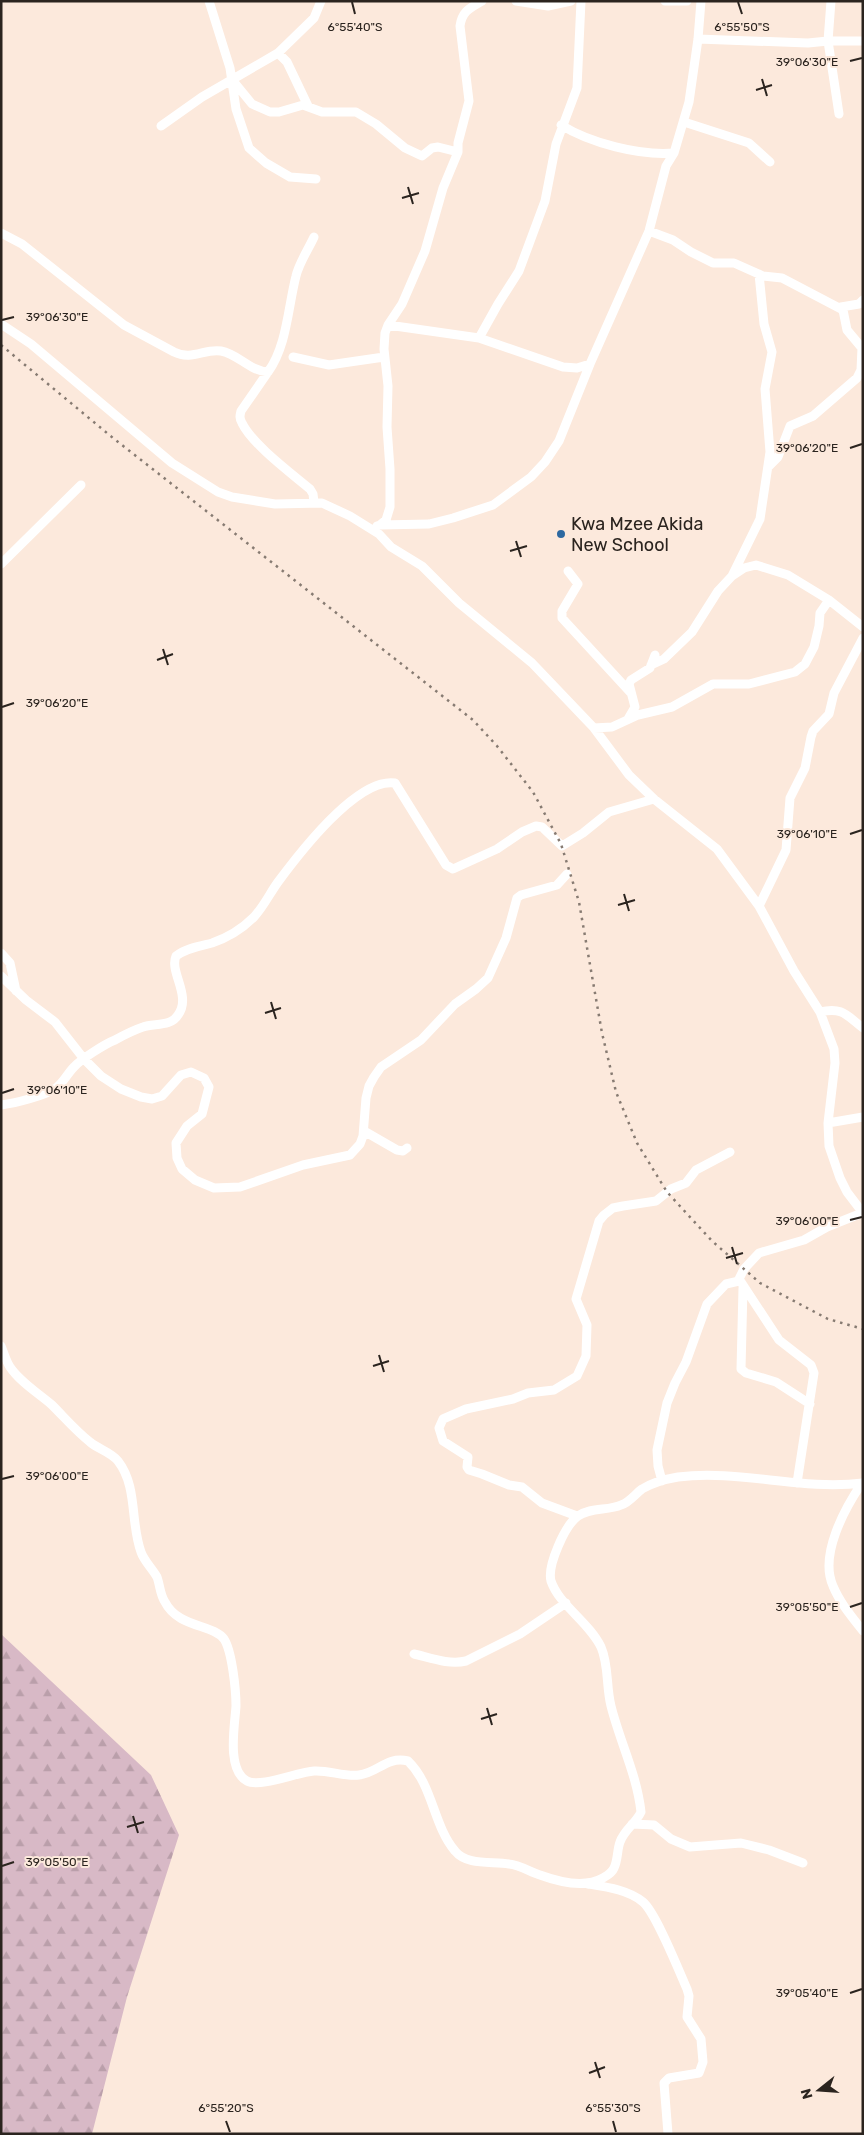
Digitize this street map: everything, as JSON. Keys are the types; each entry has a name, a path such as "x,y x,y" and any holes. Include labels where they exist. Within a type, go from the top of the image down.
{"street":[{"path":"209,1 233,80 236,109 249,148 266,163 290,177 316,179"},
{"path":"161,126 202,97 278,53 314,18 321,1"},
{"path":"380,526 386,520 390,507 387,421 388,386 384,357 385,333 402,304 425,251 443,188 458,152 458,143 469,101 460,26 461,18 468,8 482,1"},
{"path":"516,1 548,6 571,1"},
{"path":"480,338 498,304 519,271 545,201 556,144 577,88 581,1"},
{"path":"665,1 687,1"},
{"path":"369,527 429,524 493,505 531,477 545,462 558,441 649,231 666,166 674,153 689,102 698,39 701,1"},
{"path":"832,1 828,40 838,114"},
{"path":"698,39 808,43 828,40 863,41"},
{"path":"278,53 287,62 308,106"},
{"path":"233,80 252,104 270,112 275,113 303,105 322,112 356,112 376,124 405,148 422,156 432,148 438,147 458,152"},
{"path":"684,122 748,143 770,162"},
{"path":"562,126 579,134 637,152 674,153"},
{"path":"649,231 673,240 713,263 734,262 759,274 782,278 841,307 859,304 863,300"},
{"path":"1,233 22,244 124,325 174,352 182,356 191,356 221,351 258,370 268,372"},
{"path":"314,237 296,274 283,334 272,367 241,411 240,418 242,424 255,439 310,489 314,502"},
{"path":"732,576 760,519 768,467 770,440 764,389 772,352 764,324 759,274"},
{"path":"768,467 778,457 790,426 813,416 850,385 860,373 862,348 847,330 841,307"},
{"path":"1,324 31,344 172,463 218,492 232,497 275,504 314,502 330,506 379,534 391,547 422,566 459,603 532,663 594,728 629,775 654,798 717,849 759,906 794,971 820,1012 834,1049 835,1063 828,1123 829,1146 834,1165 846,1192 863,1213 822,1230 804,1240 759,1253 744,1269 741,1285 741,1369 746,1373 776,1382 810,1404"},
{"path":"388,325 480,338 563,367 577,368 590,364"},
{"path":"293,357 329,365 384,357"},
{"path":"1,564 81,485"},
{"path":"1,551 13,552"},
{"path":"628,719 635,707 628,684 631,680 664,659 692,632 718,591 732,576 744,568 756,564 788,575 829,600 863,627"},
{"path":"568,571 578,584 561,616 630,692"},
{"path":"594,728 612,727 644,713 672,707 713,684 750,684 791,673 802,668 814,647 820,613 829,600"},
{"path":"759,906 786,850 790,798 805,768 811,737 829,714 834,693 863,638"},
{"path":"652,665 656,655"},
{"path":"1,1106 46,1093 55,1088 74,1066 107,1044 142,1027 162,1024 177,1018 180,1013 182,987 174,964 176,956 228,936 255,916 277,882 308,845 337,812 363,793 383,784 395,784 446,865 453,870 497,849 532,826 542,827 557,844 562,846 583,833 609,812 654,798"},
{"path":"1,976 17,992 55,1022 84,1059 101,1076 121,1089 152,1099 162,1096 182,1075 191,1072 204,1078 209,1087 202,1114 186,1126 176,1143 177,1158 182,1169 195,1180 214,1188 240,1187 303,1165 343,1158 354,1151 360,1144 364,1131 367,1092 381,1067 421,1040 455,1004 488,978 506,938 517,898 521,895 557,885 567,874"},
{"path":"1,953 10,963 17,992"},
{"path":"820,1012 830,1010 842,1011 863,1028"},
{"path":"828,1123 863,1117"},
{"path":"364,1131 397,1150 407,1148"},
{"path":"577,1516 542,1503 522,1487 509,1485 482,1474 471,1472 467,1467 468,1457 443,1441 439,1428 440,1422 452,1414 466,1409 513,1399 528,1393 554,1390 574,1380 586,1356 588,1325 576,1298 599,1221 613,1208 656,1202 671,1189 686,1183 696,1170 730,1152"},
{"path":"662,1481 658,1466 657,1450 666,1410 675,1383 686,1362 707,1304 726,1284 741,1285"},
{"path":"741,1285 779,1340 811,1365 814,1373 796,1483"},
{"path":"1,1346 9,1366 16,1374 52,1406 78,1433 116,1459 124,1470 129,1485 140,1551 157,1577 164,1601 169,1610 189,1623 218,1633 225,1640 229,1651 236,1706 233,1724 234,1753 242,1777 249,1782 261,1782 314,1771 360,1776 394,1760 408,1761 422,1779 444,1834 456,1854 470,1860 510,1864 541,1875 617,1889 644,1902 657,1924 687,1990 689,1996 687,2016 701,2039 703,2062 699,2073 669,2078 664,2083 668,2134"},
{"path":"583,1884 598,1881 610,1874 614,1869 620,1842 639,1817 641,1806 632,1770 611,1705 606,1661 601,1646 590,1630 556,1592 552,1582 551,1567 557,1548 568,1528 577,1516 601,1508 620,1506 641,1490 662,1481 677,1478 702,1476 837,1485 862,1483"},
{"path":"862,1483 838,1526 833,1540 830,1564 833,1586 851,1616 863,1631"},
{"path":"414,1654 448,1662 466,1661 520,1634 566,1603"},
{"path":"632,1824 654,1825 672,1839 690,1847 741,1843 768,1850 803,1863"}],"green space":[{"path":"1,1634 151,1775 179,1835 127,1997 92,2134 1,2134"}],"railway":[{"path":"1,345 113,438 473,720 497,746 533,792 561,844 579,902 602,1033 616,1092 637,1143 667,1192 712,1241 760,1283 828,1319 863,1329"}],"place":[{"name":"Kwa Mzee Akida New School","path":"561,534"}]}
